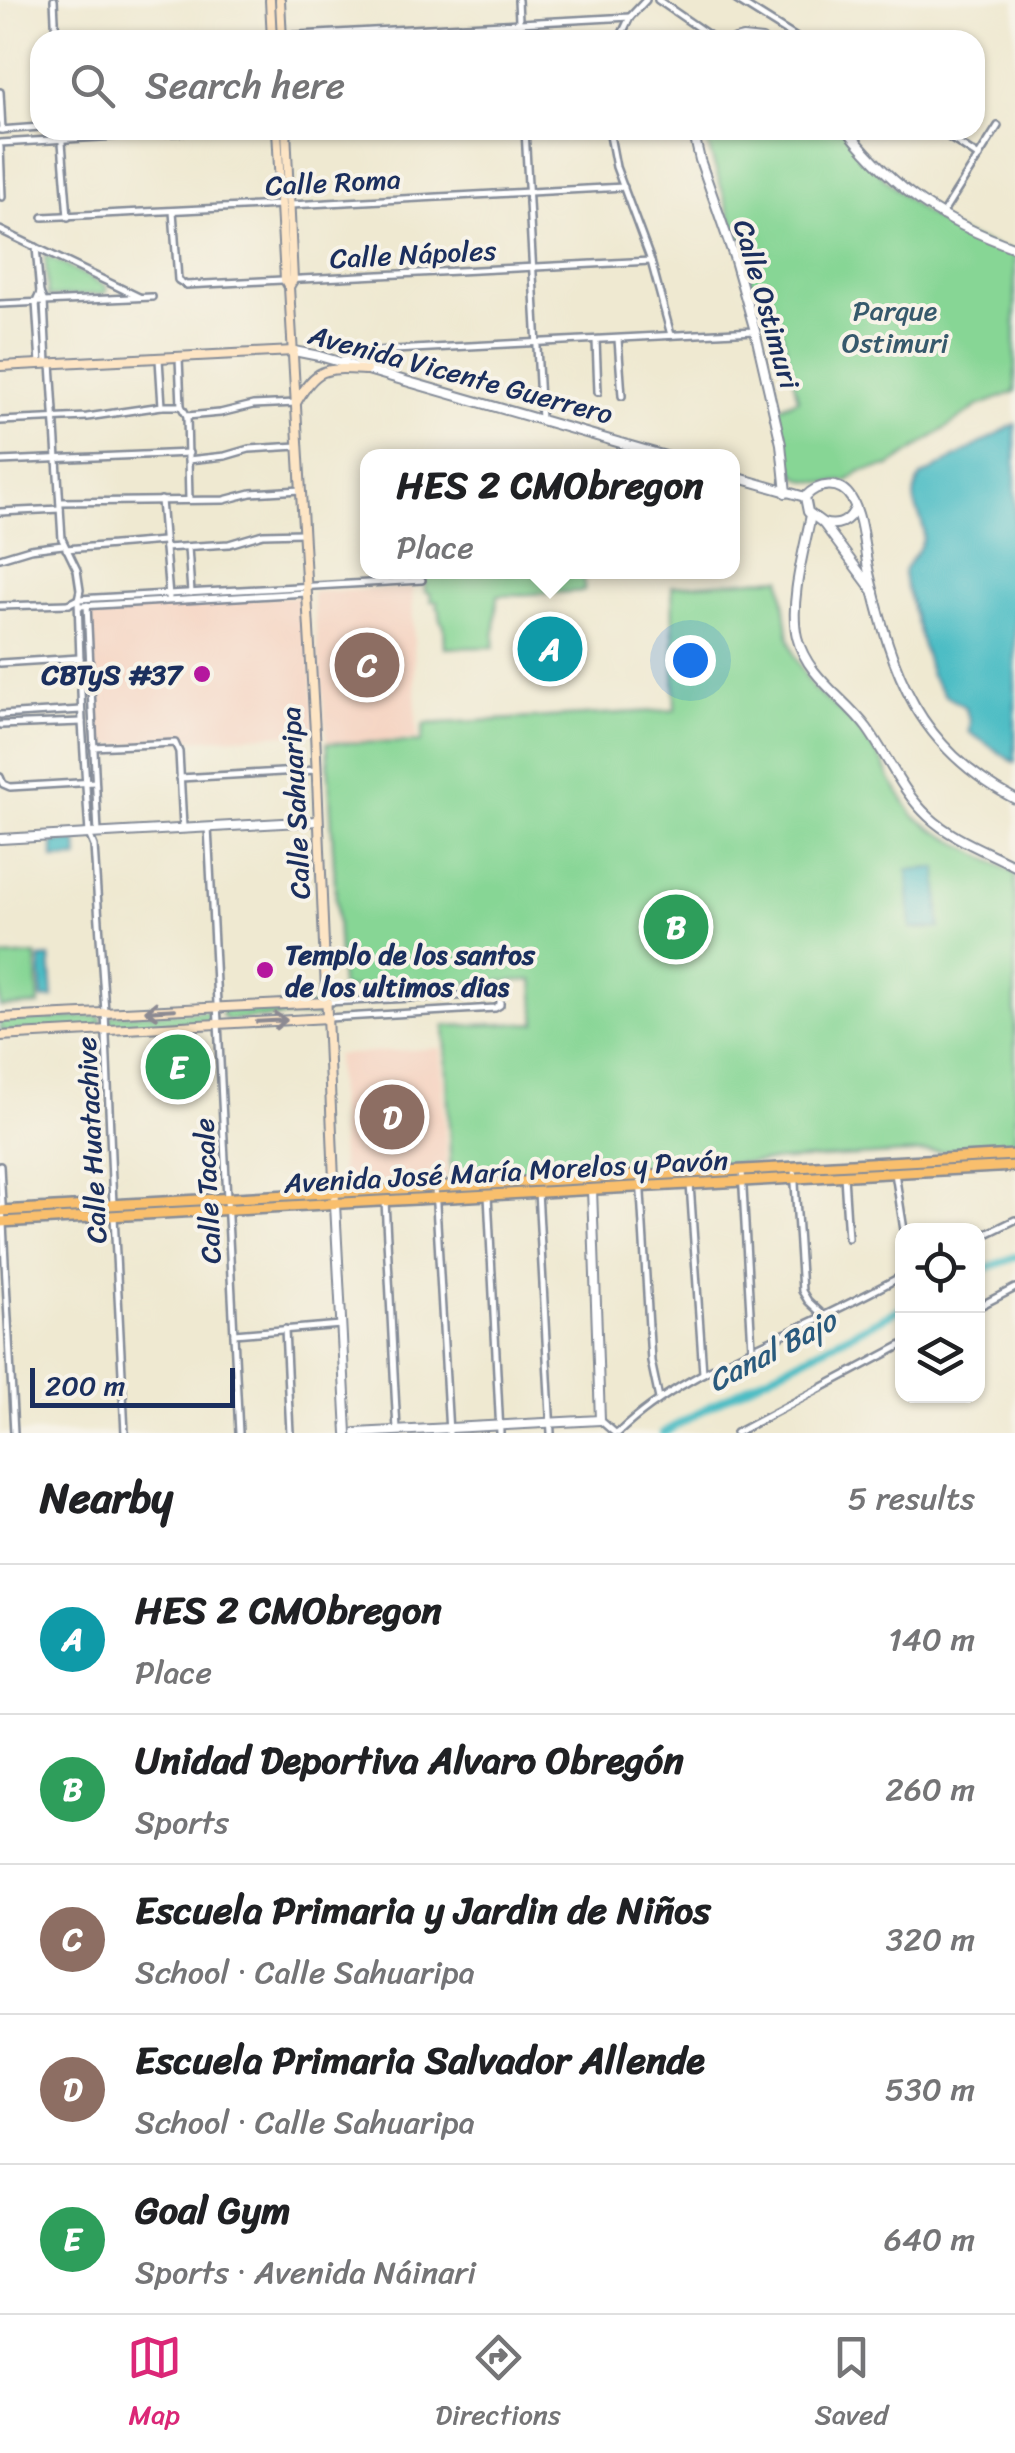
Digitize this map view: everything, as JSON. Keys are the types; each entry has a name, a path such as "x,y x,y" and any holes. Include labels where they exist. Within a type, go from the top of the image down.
{"main road":[{"path":"270,0 276,30"},
{"path":"278,30 280,0"},
{"path":"278,140 285,205"},
{"path":"285,205 286,140"},
{"name":"Calle Sahuaripa","path":"285,205 316,770 334,1198"},
{"name":"Avenida Vicente Guerrero","path":"0,366 294,351"},
{"path":"296,402 309,381 323,372 366,370"},
{"path":"0,1018 327,1002"},
{"path":"0,1036 328,1018"},
{"name":"Avenida José María Morelos y Pavón","path":"844,1171 894,1173 1015,1155"},
{"name":"Avenida José María Morelos y Pavón","path":"1,1216 947,1165 1015,1166"},
{"name":"Avenida José María Morelos y Pavón","path":"334,1198 385,1201 436,1192 488,1195 538,1187 592,1189 641,1181 690,1184 742,1176"}],"street":[{"path":"54,0 56,30"},
{"path":"518,0 519,30"},
{"path":"623,30 646,0"},
{"path":"658,0 702,30"},
{"path":"736,0 782,30"},
{"path":"415,30 630,17"},
{"path":"0,92 1,130 30,128"},
{"path":"942,216 998,126"},
{"path":"2,197 0,145 51,140"},
{"path":"61,140 68,217"},
{"path":"526,140 541,419"},
{"path":"611,140 616,167 651,261 671,336"},
{"name":"Calle Ostimuri","path":"696,140 755,331 781,444 786,493"},
{"path":"856,140 887,176 942,216 1015,248"},
{"path":"953,140 979,157"},
{"name":"Calle Roma","path":"44,217 624,187"},
{"name":"Calle Nápoles","path":"173,211 178,280 189,284 651,261"},
{"path":"0,230 139,298"},
{"path":"36,247 64,547 77,570 80,590 87,602"},
{"path":"0,304 152,297"},
{"path":"340,362 369,352 755,331"},
{"path":"618,338 622,396"},
{"path":"596,340 598,392"},
{"name":"Avenida Vicente Guerrero","path":"294,351 645,449"},
{"path":"179,358 181,406 187,416 189,500"},
{"path":"160,359 162,406"},
{"path":"187,416 296,402"},
{"path":"0,421 181,406"},
{"path":"0,461 225,456 256,448 298,446"},
{"path":"740,479 806,497"},
{"path":"806,497 818,487 834,486 848,493 904,688 934,736 966,768 1015,799"},
{"path":"0,512 161,500 224,500 251,493 300,490"},
{"path":"806,497 811,516 822,523 874,592"},
{"path":"161,500 169,602"},
{"path":"822,523 842,522 855,508"},
{"path":"811,516 795,618 808,663 860,719 909,794 929,817 1015,866"},
{"path":"0,558 30,549 229,544 263,534 302,533"},
{"path":"188,546 192,601"},
{"path":"87,602 192,601 422,580"},
{"name":"Calle Huatachive","path":"80,590 85,783 94,833"},
{"path":"0,606 168,594 306,590"},
{"name":"Calle Huatachive","path":"87,602 94,846 125,1433"},
{"path":"0,663 80,658"},
{"path":"0,715 81,710"},
{"path":"0,726 82,722"},
{"path":"93,747 175,744 179,752 183,828"},
{"path":"180,778 316,770"},
{"path":"0,778 10,786 95,782"},
{"path":"0,839 318,822"},
{"name":"Calle Tacale","path":"208,827 240,1433"},
{"path":"327,1002 496,994 500,1003 495,1008 328,1018"},
{"path":"0,1166 14,1433"},
{"path":"844,1171 848,1238"},
{"path":"894,1173 903,1223"},
{"path":"795,1174 802,1291 824,1316"},
{"path":"742,1176 752,1350"},
{"path":"641,1181 652,1373 659,1400"},
{"path":"690,1184 702,1373"},
{"path":"538,1187 550,1428"},
{"path":"592,1189 600,1420"},
{"path":"436,1192 449,1431"},
{"path":"488,1195 500,1429"},
{"name":"Calle Sahuaripa","path":"334,1198 347,1433"},
{"path":"385,1201 398,1432"},
{"path":"985,1235 1015,1220"},
{"path":"356,1433 550,1428 600,1420 616,1433 702,1373 895,1280"},
{"path":"985,1303 1015,1288"},
{"path":"234,1334 342,1325"},
{"path":"285,1329 290,1433"},
{"path":"0,1346 8,1346"},
{"path":"736,1433 895,1350"}],"shaded area":[{"name":"CBTyS #37","path":"306,588 315,732 97,746 91,616 80,604 97,607 298,596"},
{"path":"412,588 417,739 327,743 312,592"},
{"path":"441,1048 447,1178 342,1184 336,1055"}],"green space":[{"name":"Parque Ostimuri","path":"706,140 852,140 908,200 938,222 1015,253 1015,392 978,406 890,466 861,471 848,481 804,480 793,473 778,408 798,399 778,315 763,318"},
{"path":"45,255 106,286 107,292 48,297"},
{"path":"781,578 789,639 814,690 854,723 883,762 914,816 1015,874 1015,1147 451,1179 445,1026 536,1023 533,980 341,989 327,743 421,742 424,724 675,710 672,586"},
{"path":"424,579 584,579 584,591 497,596 494,647 445,648 438,602 431,601 430,593 425,592"},
{"path":"36,955 39,1005 0,1007 0,957"},
{"path":"324,1005 326,1011 322,1015 227,1020 221,1014 224,1009"},
{"path":"212,1011 214,1016 203,1022 118,1026 109,1020 112,1015"},
{"path":"100,1016 102,1022 90,1028 0,1030 0,1021"}],"water":[{"path":"1015,424 1015,763 969,732 965,707 945,695 931,676 903,574 923,539 914,496 921,477"},
{"path":"77,841 78,858 53,859 53,842"},
{"path":"937,868 940,928 911,929 908,870"},
{"path":"50,957 53,998 42,999 40,958"}],"waterway":[{"name":"Canal Bajo","path":"985,1269 1015,1257"},
{"name":"Canal Bajo","path":"663,1433 895,1312"}],"place":[{"name":"HES 2 CMObregon","path":"550,649"},
{"name":"Escuela Primaria y Jardin de Niños","path":"367,665"},
{"name":"CBTyS #37","path":"202,674"},
{"name":"Unidad Deportiva Alvaro Obregón","path":"676,927"},
{"name":"Templo de los santos de los ultimos dias","path":"265,970"},
{"name":"Goal Gym","path":"178,1067"},
{"name":"Escuela Primaria Salvador Allende","path":"392,1117"}]}
